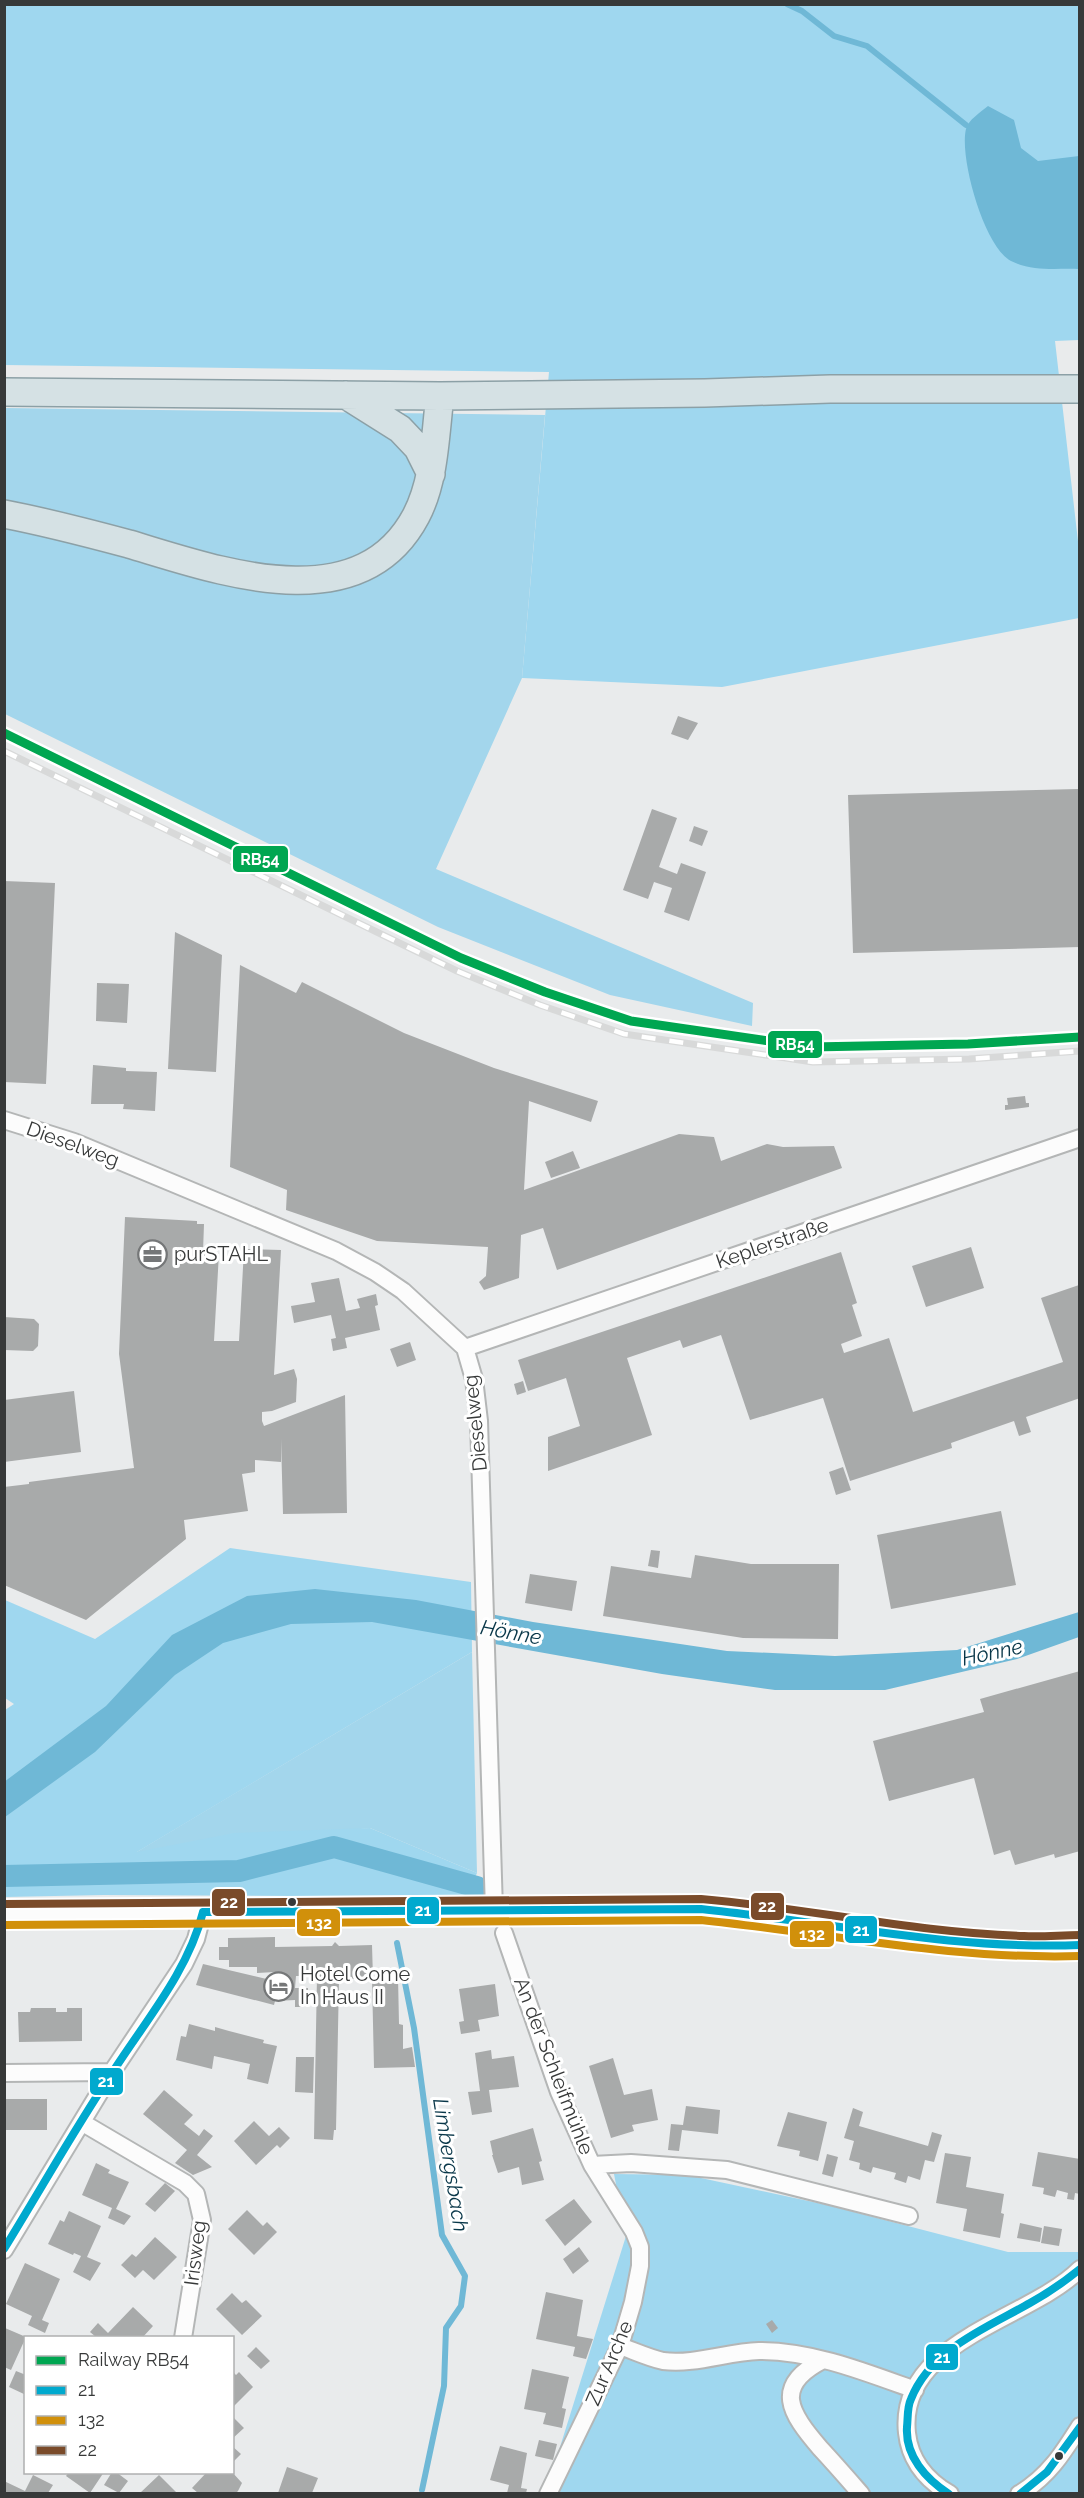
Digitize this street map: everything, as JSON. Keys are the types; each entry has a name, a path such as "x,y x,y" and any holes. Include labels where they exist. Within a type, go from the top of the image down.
{"main road":[{"path":"4,392 440,396 830,389 1080,389"},
{"path":"345,395 400,429 418,448 430,474"},
{"path":"4,514 106,538 207,567 285,581 315,580 342,575 358,569 388,551 416,515 430,474 440,396"}],"street":[{"name":"Dieselweg","path":"4,1120 74,1142 336,1251 375,1272 403,1291 465,1348 474,1378 479,1421 494,1910"},
{"name":"Keplerstraße","path":"465,1348 1080,1138"},
{"path":"4,1915 701,1909 778,1917 963,1943 1026,1947 1080,1945"},
{"path":"4,2250 112,2072 184,1964 196,1939 203,1912"},
{"name":"An der Schleifmühle","path":"504,1933 559,2092 592,2165 631,2163 727,2170 909,2216"},
{"path":"4,2073 112,2072"},
{"name":"Irisweg","path":"83,2122 185,2183 196,2194 202,2220 183,2336"},
{"name":"Zur Arche","path":"548,2493 620,2346 633,2302 640,2265 640,2247 634,2232 592,2165"},
{"path":"950,2493 936,2486 922,2472 908,2444 906,2425 909,2404 915,2390 931,2366 947,2351 1052,2290 1080,2270"},
{"path":"620,2346 662,2361 684,2362 759,2351 791,2353 824,2360 915,2390"},
{"path":"824,2360 804,2369 796,2380 791,2407 803,2427 861,2493"},
{"path":"1019,2493 1041,2479 1062,2455 1080,2426"}],"shaded area":[{"path":"5,5 1079,5 1079,340 1055,341 1079,550 1079,618 722,687 522,678 549,372 5,365"},
{"path":"5,408 545,415 522,678 436,869 753,1003 752,1026 610,995 438,927 5,714"},
{"path":"230,1548 471,1582 472,1652 137,1852 234,1833 370,1828 477,1873 466,1897 103,1895 5,1897 5,1710 14,1704 5,1698 5,1600 95,1639"},
{"path":"472,1652 477,1873 370,1828 135,1853"},
{"path":"614,2174 687,2175 827,2205 1008,2252 1079,2252 1079,2493 538,2494 555,2463 626,2236"}],"water":[{"path":"988,106 1014,120 1021,148 1038,161 1079,156 1079,269 1028,267 1011,261 1001,252 992,238 983,220 970,179 965,142 969,122"},
{"name":"Hönne","path":"315,1589 416,1600 533,1622 727,1651 835,1656 957,1650 1079,1612 1079,1637 1017,1659 885,1690 775,1690 662,1674 372,1622 291,1624 223,1643 175,1675 95,1752 5,1817 4,1782 106,1706 172,1635 247,1596"}],"building":[{"path":"678,716 698,723 688,740 671,734"},
{"path":"1078,789 1080,947 853,953 848,795"},
{"path":"652,809 677,818 659,867 677,874 681,863 706,872 689,921 664,912 672,888 654,882 648,899 623,890"},
{"path":"694,826 708,831 702,846 689,841"},
{"path":"4,881 55,883 46,1084 4,1082"},
{"path":"175,932 222,955 216,1072 168,1069"},
{"path":"240,965 296,993 302,982 404,1033 494,1068 598,1101 591,1122 529,1101 524,1190 679,1134 714,1137 721,1161 767,1144 783,1147 834,1146 842,1168 557,1270 543,1228 521,1235 519,1278 484,1290 479,1282 486,1276 488,1247 377,1241 286,1210 287,1190 230,1167"},
{"path":"97,983 129,984 127,1023 96,1021"},
{"path":"93,1065 126,1068 126,1071 157,1072 155,1111 123,1109 124,1104 91,1104"},
{"path":"1025,1096 1029,1107 1005,1110 1005,1105 1008,1105 1007,1098"},
{"path":"573,1151 580,1168 551,1178 545,1162"},
{"path":"125,1217 197,1221 197,1224 204,1224 203,1252 219,1253 214,1341 239,1341 244,1249 281,1250 274,1375 294,1369 297,1379 296,1402 272,1411 262,1412 262,1421 264,1426 345,1395 347,1513 283,1514 281,1439 281,1462 255,1460 255,1472 242,1474 248,1511 184,1520 186,1539 86,1620 4,1585 4,1487 134,1468 119,1354"},
{"path":"971,1247 984,1288 926,1307 912,1266"},
{"path":"841,1252 857,1303 852,1305 862,1336 841,1344 844,1353 889,1338 913,1412 1063,1362 1041,1298 1079,1285 1080,1398 1026,1417 1031,1432 1019,1436 1014,1421 951,1443 952,1448 850,1481 823,1398 750,1420 721,1335 683,1348 680,1340 627,1358 652,1435 548,1471 548,1437 580,1426 566,1378 528,1391 518,1360"},
{"path":"339,1278 346,1311 360,1308 357,1299 376,1294 378,1305 375,1306 380,1330 345,1338 347,1348 333,1351 331,1339 336,1338 331,1315 294,1323 291,1306 315,1302 311,1283"},
{"path":"4,1317 34,1319 39,1324 38,1346 33,1351 4,1350"},
{"path":"410,1342 416,1360 397,1367 390,1349"},
{"path":"523,1381 526,1392 517,1395 514,1384"},
{"path":"74,1391 81,1452 4,1462 4,1400"},
{"path":"843,1467 851,1490 836,1495 829,1472"},
{"path":"1001,1511 1016,1585 891,1609 877,1535"},
{"path":"651,1550 660,1551 658,1568 648,1566"},
{"path":"695,1555 751,1564 839,1564 838,1639 743,1638 603,1616 611,1566 691,1578"},
{"path":"530,1574 577,1581 572,1611 525,1603"},
{"path":"1080,1671 1080,1851 1055,1858 1054,1854 1015,1865 1010,1850 994,1855 974,1778 889,1801 873,1741 984,1712 980,1699"},
{"path":"275,1937 275,1947 332,1946 335,1942 339,1946 372,1945 373,1978 398,1977 399,2024 403,2025 403,2049 412,2047 415,2067 374,2068 372,1979 339,1979 336,2130 334,2130 333,2140 314,2139 317,1976 296,1976 295,1988 308,1988 308,2007 295,2007 295,2000 275,2001 274,2005 196,1985 203,1964 275,1981 275,1972 257,1973 257,1967 229,1967 229,1960 219,1960 219,1947 228,1947 228,1938"},
{"path":"495,1984 499,2016 478,2020 480,2031 461,2034 459,2022 464,2021 459,1989"},
{"path":"31,2008 56,2008 56,2012 67,2012 67,2008 82,2008 82,2041 19,2042 18,2012 30,2012"},
{"path":"189,2024 215,2031 215,2027 264,2040 263,2043 277,2046 268,2084 247,2079 250,2064 214,2056 212,2069 176,2060 181,2036 186,2037"},
{"path":"491,2050 492,2059 514,2056 519,2087 489,2090 492,2112 472,2115 468,2092 480,2091 475,2053"},
{"path":"296,2057 314,2057 313,2093 295,2092"},
{"path":"613,2058 624,2095 652,2089 658,2120 632,2125 634,2131 611,2138 589,2066"},
{"path":"164,2090 193,2115 184,2124 199,2136 204,2129 213,2136 197,2155 212,2167 193,2175 175,2163 187,2150 143,2114"},
{"path":"4,2099 47,2099 47,2130 4,2130"},
{"path":"686,2106 720,2110 718,2134 682,2130 679,2151 668,2150 671,2124 683,2125"},
{"path":"853,2108 863,2112 859,2126 928,2146 932,2132 942,2135 934,2162 925,2160 920,2180 908,2176 906,2183 894,2179 896,2173 873,2167 871,2173 859,2169 860,2163 849,2160 854,2141 844,2138"},
{"path":"788,2112 827,2122 818,2161 799,2156 800,2151 777,2146"},
{"path":"254,2121 269,2136 279,2127 290,2138 280,2148 277,2145 256,2165 234,2141"},
{"path":"533,2128 542,2161 539,2162 544,2180 522,2185 519,2167 498,2173 490,2141"},
{"path":"1038,2152 1080,2159 1080,2194 1075,2193 1074,2200 1067,2199 1068,2193 1057,2190 1055,2197 1043,2194 1044,2188 1032,2186"},
{"path":"945,2153 971,2157 966,2187 1004,2194 1001,2213 1004,2214 1000,2238 963,2231 967,2209 936,2203"},
{"path":"827,2154 838,2157 833,2177 822,2174"},
{"path":"96,2163 110,2170 108,2173 129,2182 116,2209 131,2216 124,2225 108,2218 112,2208 82,2195"},
{"path":"165,2183 175,2191 155,2212 145,2204"},
{"path":"574,2199 592,2222 565,2246 545,2220"},
{"path":"247,2210 263,2226 267,2222 277,2232 254,2255 228,2229"},
{"path":"69,2211 101,2226 87,2257 101,2263 90,2281 73,2272 81,2256 48,2244 60,2220 64,2222"},
{"path":"1020,2223 1042,2228 1040,2242 1017,2238"},
{"path":"1044,2226 1062,2229 1059,2246 1041,2243"},
{"path":"155,2237 177,2257 154,2280 143,2270 135,2278 121,2265 132,2254 136,2257"},
{"path":"579,2247 589,2261 573,2274 563,2259"},
{"path":"25,2263 60,2279 42,2320 49,2323 45,2333 28,2325 32,2316 6,2304"},
{"path":"546,2292 583,2300 577,2336 593,2339 586,2359 573,2356 575,2347 536,2339"},
{"path":"232,2293 242,2303 246,2300 262,2316 242,2335 216,2309"},
{"path":"133,2307 153,2326 144,2336 95,2336 90,2332 98,2323 108,2333"},
{"path":"772,2320 778,2328 772,2333 766,2324"},
{"path":"5,2328 24,2336 24,2341 11,2370 4,2367"},
{"path":"256,2347 270,2361 261,2369 247,2356"},
{"path":"532,2369 569,2377 562,2408 566,2409 562,2428 543,2424 546,2413 524,2409"},
{"path":"16,2371 24,2374 24,2394 9,2387"},
{"path":"239,2372 253,2387 234,2406 234,2373 236,2375"},
{"path":"234,2418 244,2428 234,2437"},
{"path":"539,2440 557,2444 553,2460 535,2456"},
{"path":"500,2446 527,2453 521,2488 527,2489 526,2493 507,2493 509,2485 490,2480"},
{"path":"234,2448 241,2454 234,2461"},
{"path":"287,2467 318,2478 312,2493 278,2493"},
{"path":"68,2474 103,2474 90,2493 66,2476"},
{"path":"111,2474 119,2474 128,2481 119,2493 104,2485"},
{"path":"205,2474 234,2474 242,2483 236,2493 198,2493 192,2488"},
{"path":"33,2475 53,2485 48,2493 4,2493 4,2481 25,2491"},
{"path":"159,2475 176,2492 140,2493"}],"waterway":[{"path":"787,4 802,11 834,36 867,46 966,125"},
{"path":"4,1876 239,1871 334,1847 477,1887"},
{"name":"Limbergsbach","path":"397,1943 414,2028 442,2235 465,2276 461,2306 446,2328 444,2386 422,2490"}],"railway":[{"path":"4,751 457,971 540,1005 624,1034 813,1062 969,1059 1080,1051"}],"rail line":[{"name":"RB54","path":"4,733 461,958 545,992 631,1021 811,1047 968,1044 1080,1037"}],"transit line":[{"name":"22","path":"4,1904 701,1899 984,1934 1080,1935"},
{"name":"21","path":"203,1912 701,1909 937,1939 984,1943 1080,1945"},
{"name":"21","path":"4,2249 86,2114 177,1974 196,1934 203,1912"},
{"name":"132","path":"4,1925 701,1920 937,1950 984,1954 1080,1956"},
{"name":"21","path":"949,2494 925,2474 909,2448 908,2409 920,2382 946,2353 978,2331 1043,2295 1080,2269"},
{"name":"21","path":"1020,2494 1047,2472 1080,2427"}],"place":[{"name":"purSTAHL","path":"153,1254"},
{"name":"Hotel Come In Haus II","path":"279,1986"}]}
